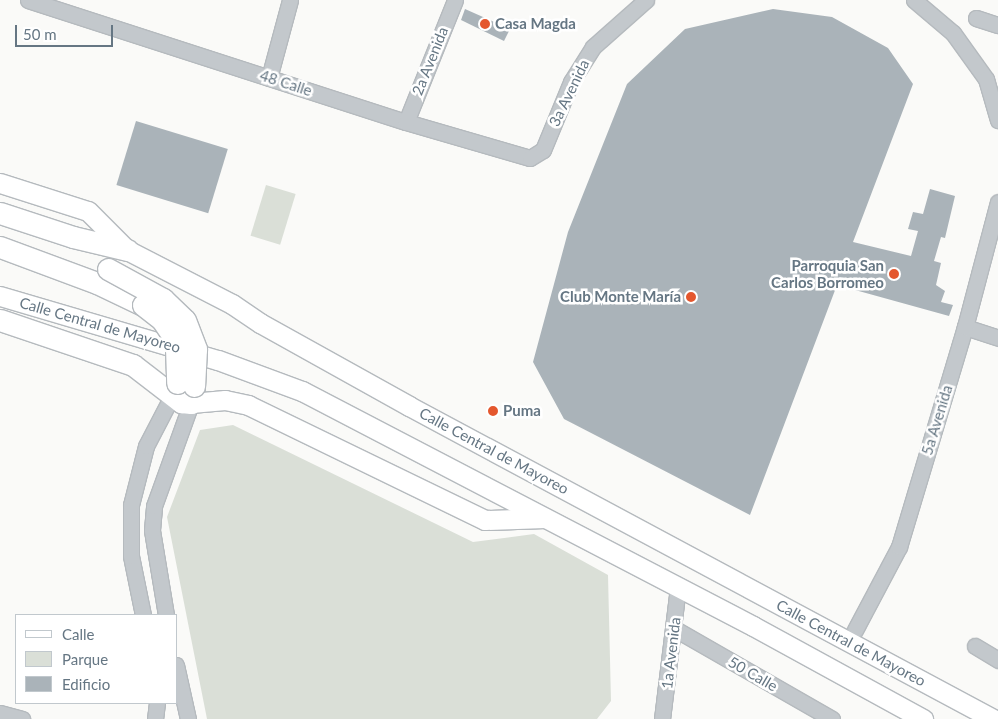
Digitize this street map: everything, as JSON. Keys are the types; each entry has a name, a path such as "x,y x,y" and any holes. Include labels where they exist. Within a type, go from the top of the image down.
{"highway":[{"path":"5,216 73,237 128,250"},
{"path":"73,237 108,269 163,299 185,320 196,349 183,392"},
{"path":"0,247 97,283 143,305 162,320 172,335 176,348 183,392"},
{"path":"0,320 133,365 183,392"}],"main road":[{"name":"Calle Central de Mayoreo","path":"0,183 88,211 128,250 232,304 260,323 417,410 993,719"},
{"name":"Calle Central de Mayoreo","path":"0,296 218,360 277,381 678,587 923,719"},
{"path":"183,392 248,405 485,520 546,518"}],"street":[{"path":"269,78 290,0"},
{"name":"2a Avenida","path":"406,122 455,0"},
{"name":"3a Avenida","path":"543,150 580,65 606,34 646,0"},
{"path":"914,0 952,33 986,79 998,120"},
{"name":"48 Calle","path":"35,1 406,122 530,158 543,150"},
{"path":"976,18 998,25"},
{"name":"5a Avenida","path":"855,630 899,547 965,327 998,202"},
{"path":"965,327 998,338"},
{"path":"144,614 131,556 131,506 146,446 183,392"},
{"path":"166,614 153,540 154,506 183,392"},
{"name":"1a Avenida","path":"662,719 675,628 678,587"},
{"name":"50 Calle","path":"675,628 832,719"},
{"path":"976,646 998,660"},
{"path":"178,674 188,719"},
{"path":"155,719 157,704"},
{"path":"0,713 22,719"}],"green space":[{"path":"266,185 296,194 280,245 251,236"},
{"path":"233,425 473,542 534,534 608,575 611,701 597,719 207,719 167,517 200,430"}],"building":[{"name":"Casa Magda","path":"465,9 510,29 504,41 461,20"},
{"name":"Club Monte María","path":"773,9 832,17 888,48 913,84 853,242 911,256 918,231 908,229 913,212 923,214 930,189 955,196 945,238 941,237 934,261 941,263 936,285 945,291 941,302 953,305 949,316 837,285 750,515 564,419 533,362 568,232 627,84 685,29"},
{"path":"136,121 228,149 208,213 116,185"}],"place":[{"name":"Casa Magda","path":"485,24"},
{"name":"Parroquia San Carlos Borromeo","path":"894,274"},
{"name":"Club Monte María","path":"691,297"},
{"name":"Puma","path":"493,411"}]}
